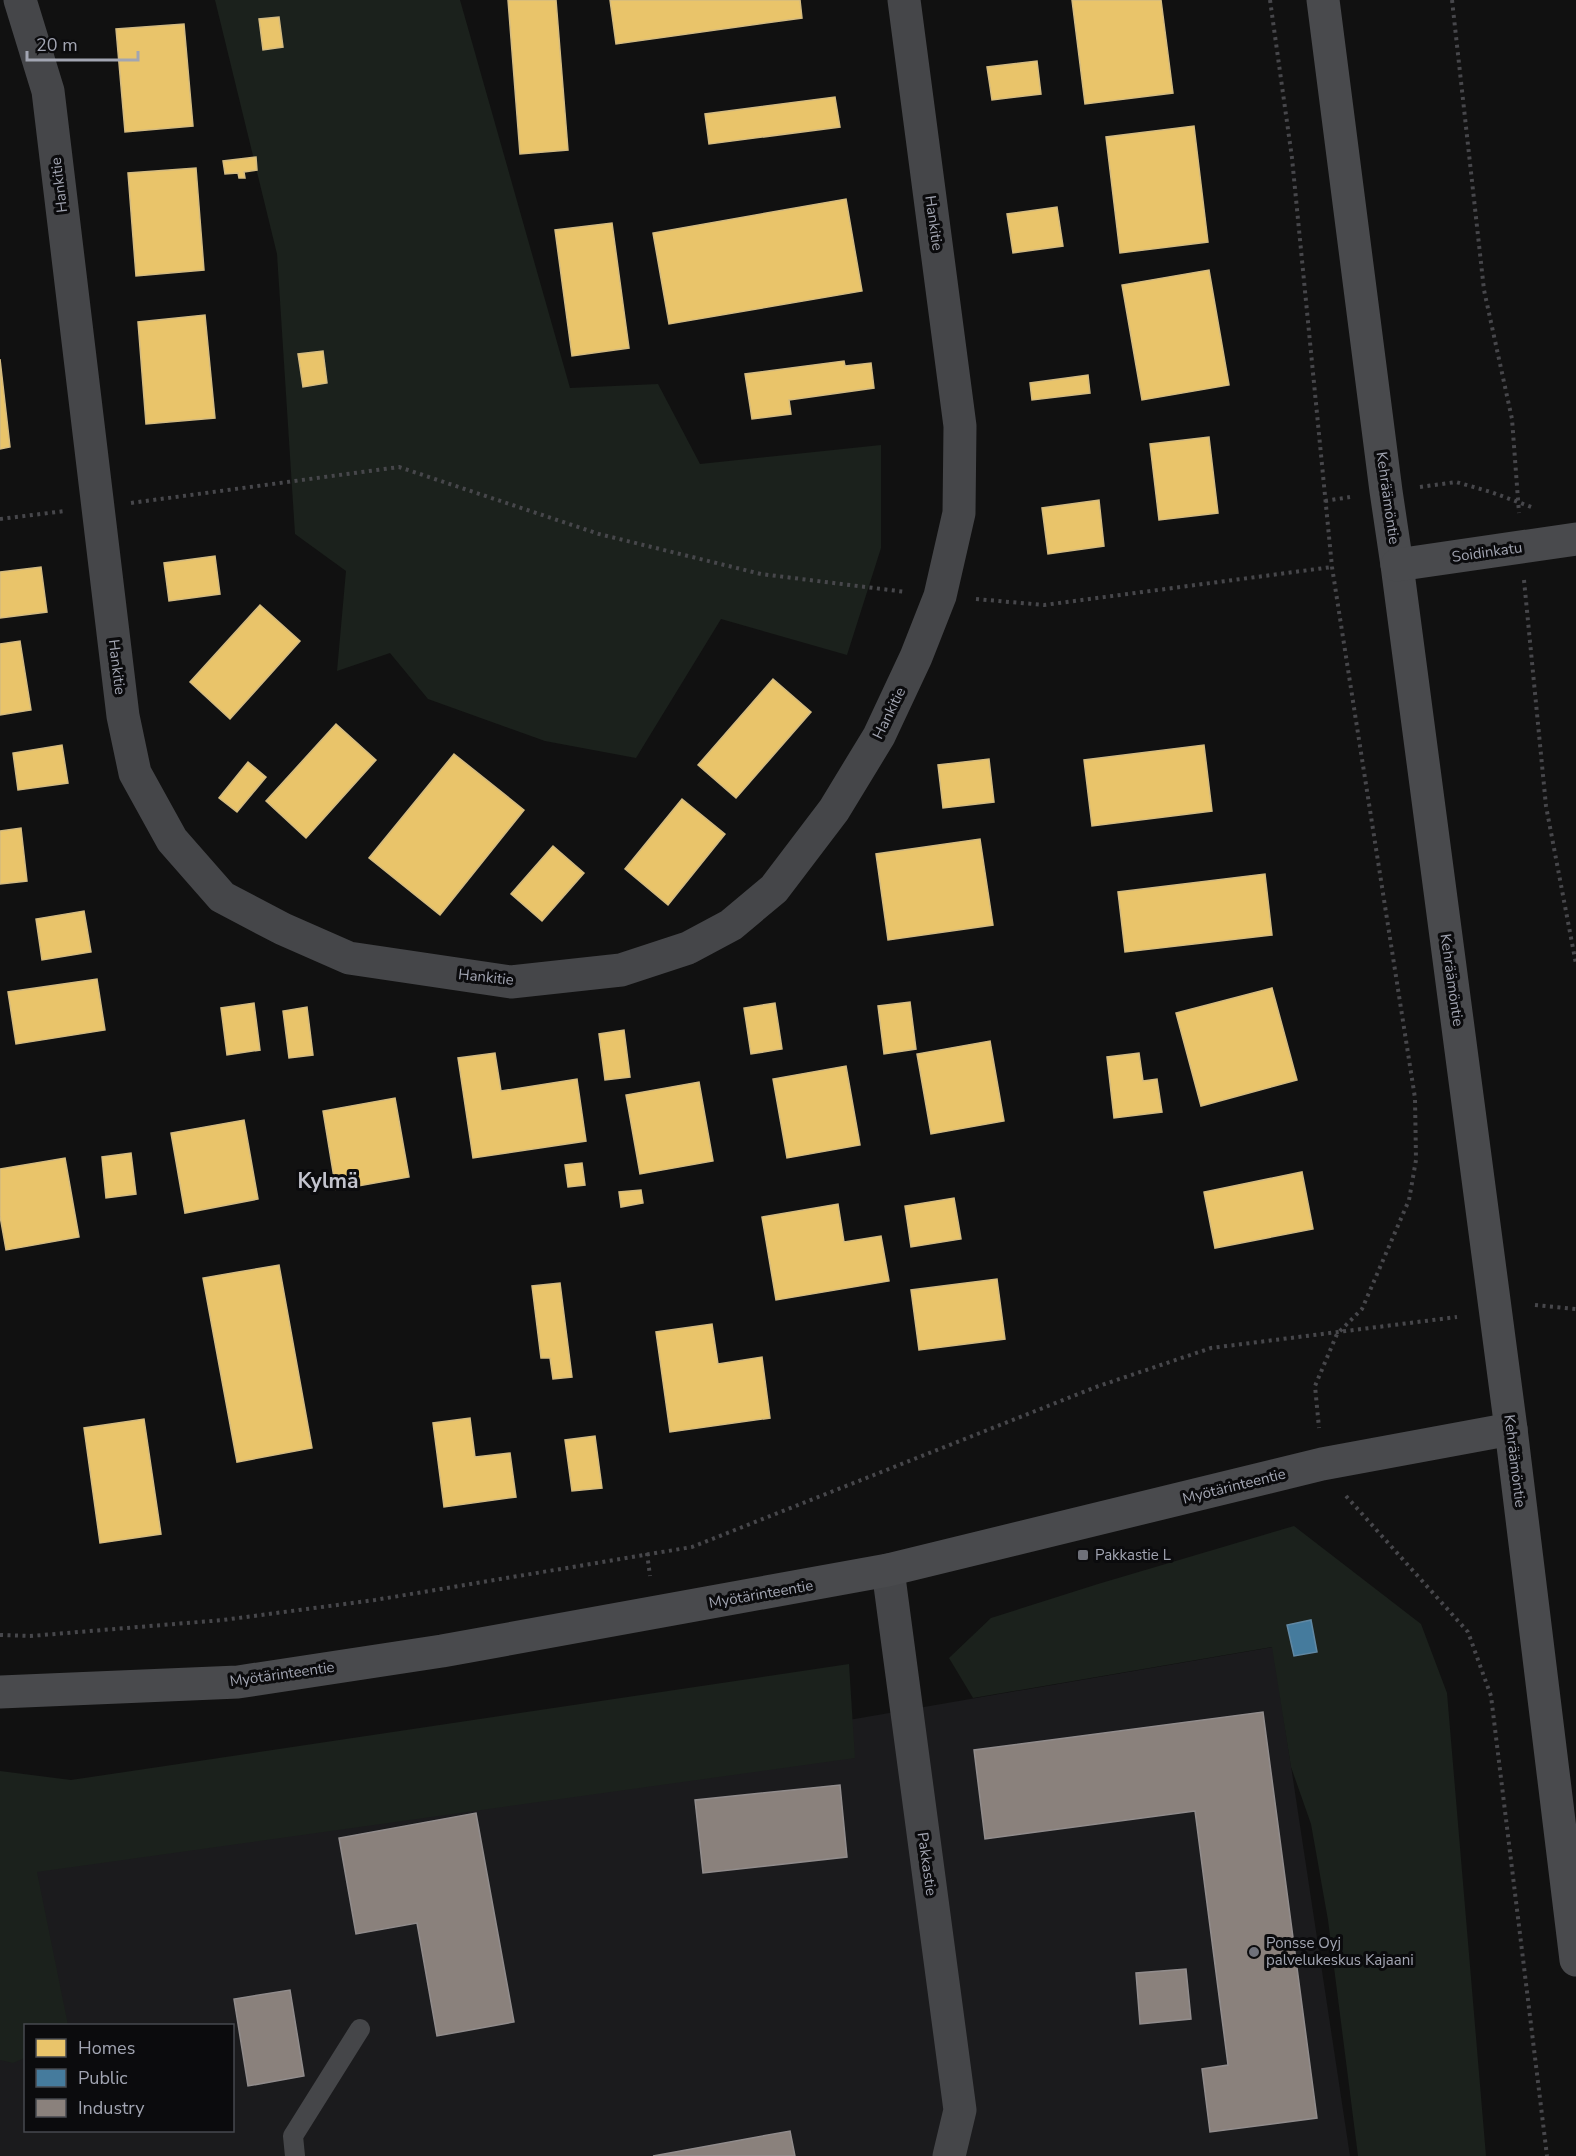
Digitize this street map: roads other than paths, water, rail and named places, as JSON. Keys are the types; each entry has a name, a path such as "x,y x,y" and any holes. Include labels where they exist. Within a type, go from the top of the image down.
{"street":[{"name":"Hankitie","path":"20,0 48,91 123,716 135,773 172,840 222,897 283,929 349,958 511,982 621,970 688,948 731,924 774,889 834,810 879,736 916,657 940,596 959,513 960,426 904,0"},
{"name":"Kehräämöntie","path":"1323,0 1511,1430 1576,1960"},
{"name":"Soidinkatu","path":"1398,565 1576,539"},
{"name":"Myötärinteentie","path":"0,1692 238,1682 442,1651 888,1570 1322,1464 1511,1430"},
{"name":"Pakkastie","path":"888,1570 960,2110 949,2156"}],"lane":[{"path":"295,2156 292,2136 360,2029"}],"place":[{"name":"Pakkastie L","path":"1083,1555"},
{"name":"Ponsse Oyj palvelukeskus Kajaani","path":"1254,1952"}],"district":[{"name":"Kylmä","path":"328,1181"}]}
